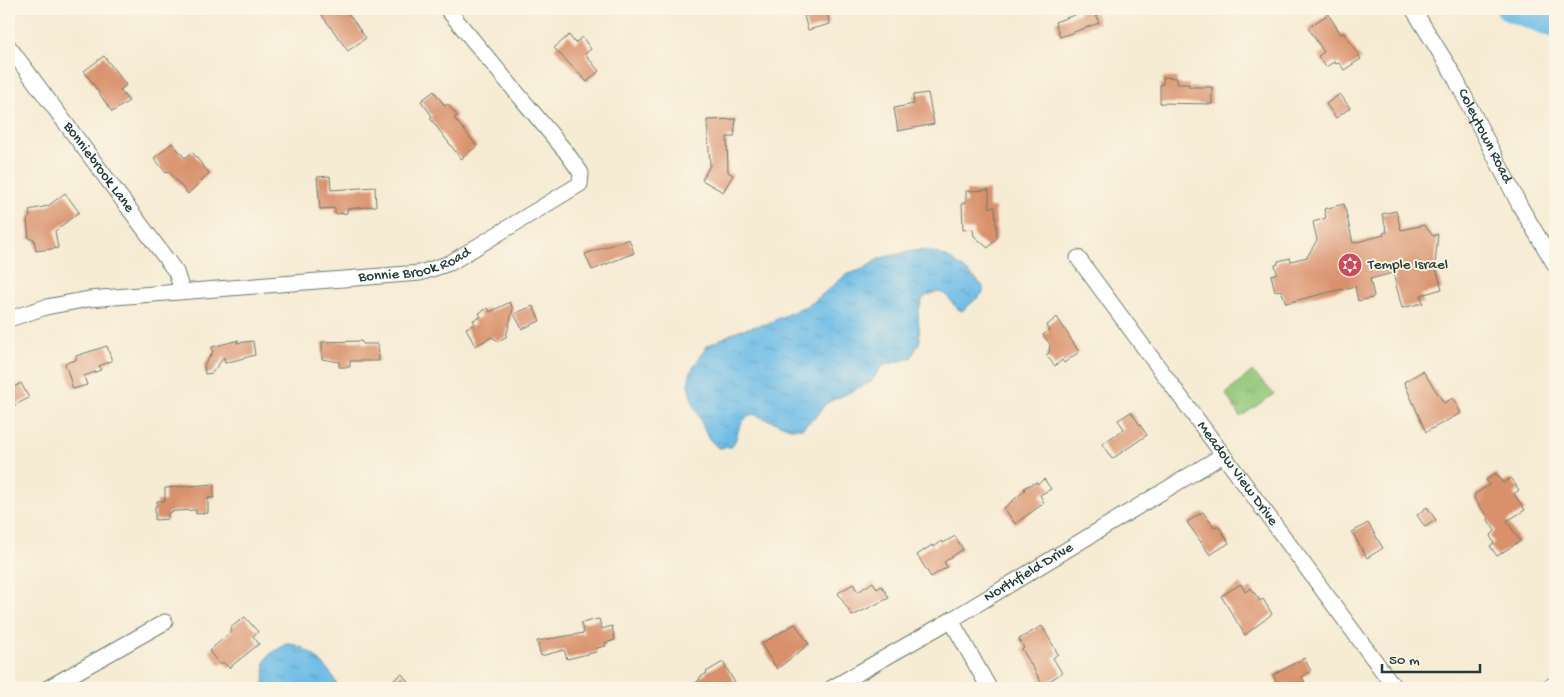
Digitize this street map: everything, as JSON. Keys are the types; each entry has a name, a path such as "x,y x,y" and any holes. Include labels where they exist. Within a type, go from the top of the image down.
{"street":[{"name":"Bonnie Brook Road","path":"9,318 46,306 89,299 420,273 450,262 580,184 581,173 566,152 447,9"},
{"name":"Coleytown Road","path":"1413,9 1452,72 1520,206 1555,265"},
{"name":"Bonniebrook Lane","path":"9,47 176,272 182,291"},
{"name":"Meadow View Drive","path":"1078,258 1395,688"},
{"name":"Northfield Drive","path":"832,688 952,620 1223,455"},
{"path":"952,620 989,688"},
{"path":"48,688 160,625"},
{"path":"1547,688 1555,684"}],"green space":[{"path":"1252,371 1274,394 1240,417 1226,394"}],"water":[{"path":"919,250 947,257 983,286 983,293 962,311 947,296 938,292 923,298 918,313 920,341 911,358 882,366 871,382 825,404 818,415 802,428 790,428 753,414 740,425 731,447 718,448 708,438 691,398 688,384 691,371 707,346 739,330 766,324 812,303 846,275 863,269 880,258"},
{"path":"286,644 302,648 318,659 331,674 338,688 264,688 265,662 269,655"}],"building":[{"path":"329,9 345,9 366,38 348,51 321,14"},
{"path":"802,9 826,9 830,24 808,30"},
{"path":"1078,9 1094,9 1099,23 1060,37 1055,22 1080,13"},
{"path":"1328,14 1341,34 1344,33 1361,59 1344,70 1339,63 1336,64 1334,62 1326,67 1318,56 1324,52 1308,28"},
{"path":"569,35 575,43 582,37 591,49 585,54 599,71 587,82 554,48"},
{"path":"104,56 126,85 120,90 129,101 112,112 84,71"},
{"path":"1163,77 1177,78 1177,84 1189,84 1189,87 1212,87 1212,104 1160,103 1160,84 1163,84"},
{"path":"434,91 445,106 448,104 457,116 454,118 477,146 461,159 430,118 432,116 421,101"},
{"path":"928,93 934,124 898,131 894,108 914,104 913,95"},
{"path":"1340,94 1350,108 1336,118 1326,104"},
{"path":"736,119 734,137 727,137 728,172 733,175 723,192 702,180 710,165 707,120"},
{"path":"172,143 185,158 192,152 209,173 188,194 168,171 166,173 154,158"},
{"path":"330,176 331,190 375,187 376,206 347,209 347,213 335,214 335,208 320,209 317,177"},
{"path":"989,190 989,207 995,207 997,238 988,248 974,236 973,229 963,230 962,203 966,203 966,191"},
{"path":"65,193 79,212 55,231 58,248 36,251 34,239 29,239 27,220 30,216 29,210 48,206"},
{"path":"1344,204 1353,243 1384,235 1383,233 1387,232 1382,214 1396,211 1401,230 1424,225 1433,236 1438,234 1435,265 1442,289 1421,295 1423,303 1402,308 1393,273 1370,279 1374,296 1372,298 1358,301 1355,286 1286,303 1281,290 1275,291 1271,275 1277,273 1275,265 1278,264 1278,261 1290,258 1291,261 1307,257 1317,240 1313,222 1326,218 1324,209"},
{"path":"629,239 634,253 592,270 585,254"},
{"path":"510,302 513,309 506,337 498,341 492,337 475,346 466,328 475,324 473,320 481,317 479,313 488,308 490,312"},
{"path":"533,306 540,321 522,329 514,314"},
{"path":"1057,317 1079,352 1064,363 1062,360 1055,366 1046,355 1049,353 1050,344 1043,335 1049,330 1046,326"},
{"path":"239,340 236,343 253,341 255,355 225,363 224,357 212,373 205,374 204,365 213,352 212,347"},
{"path":"361,341 363,344 378,344 379,361 350,361 350,367 339,367 339,362 322,359 322,342"},
{"path":"107,346 112,361 99,366 101,370 84,376 87,385 73,389 65,363 76,360 76,356"},
{"path":"1423,371 1444,403 1453,398 1461,413 1426,432 1404,382"},
{"path":"21,383 29,398 9,408 9,390"},
{"path":"1131,412 1147,435 1112,459 1102,444 1124,429 1118,420"},
{"path":"1496,473 1503,483 1511,478 1519,490 1514,494 1525,510 1507,521 1520,541 1497,556 1490,546 1494,543 1490,536 1495,531 1488,520 1489,518 1474,499 1475,494 1489,485 1486,480"},
{"path":"1044,479 1051,489 1040,495 1044,503 1015,524 1004,508 1024,491 1025,487 1037,482 1038,484"},
{"path":"214,484 214,498 208,498 208,513 196,514 196,510 175,511 168,513 168,519 155,520 155,506 157,506 157,501 165,501 165,488"},
{"path":"1427,507 1436,520 1425,527 1417,515"},
{"path":"1203,512 1214,527 1220,528 1229,543 1210,555 1187,522"},
{"path":"1368,523 1383,548 1367,558 1352,532"},
{"path":"955,536 963,549 944,562 947,567 931,577 917,555 932,545 934,547 942,541 943,543"},
{"path":"873,582 877,589 882,586 889,598 852,616 838,593 853,584 858,592"},
{"path":"1241,584 1245,592 1251,588 1260,601 1263,599 1272,614 1245,635 1221,596"},
{"path":"245,617 258,632 253,636 259,644 229,668 223,662 220,665 209,651 232,631 230,628"},
{"path":"599,619 602,629 612,626 615,640 605,643 606,646 597,648 596,652 567,659 564,650 541,656 537,641 584,633 581,623"},
{"path":"795,624 809,644 777,669 761,644"},
{"path":"1042,626 1058,654 1053,658 1062,673 1043,685 1022,649 1024,648 1019,639"},
{"path":"1304,658 1311,671 1302,677 1308,688 1280,688 1273,675"},
{"path":"723,662 738,688 686,688 700,680 699,678 706,672"},
{"path":"402,674 412,688 383,688"}],"waterway":[{"path":"1508,9 1555,26"}],"place":[{"name":"Temple Israel","path":"1350,265"}]}
